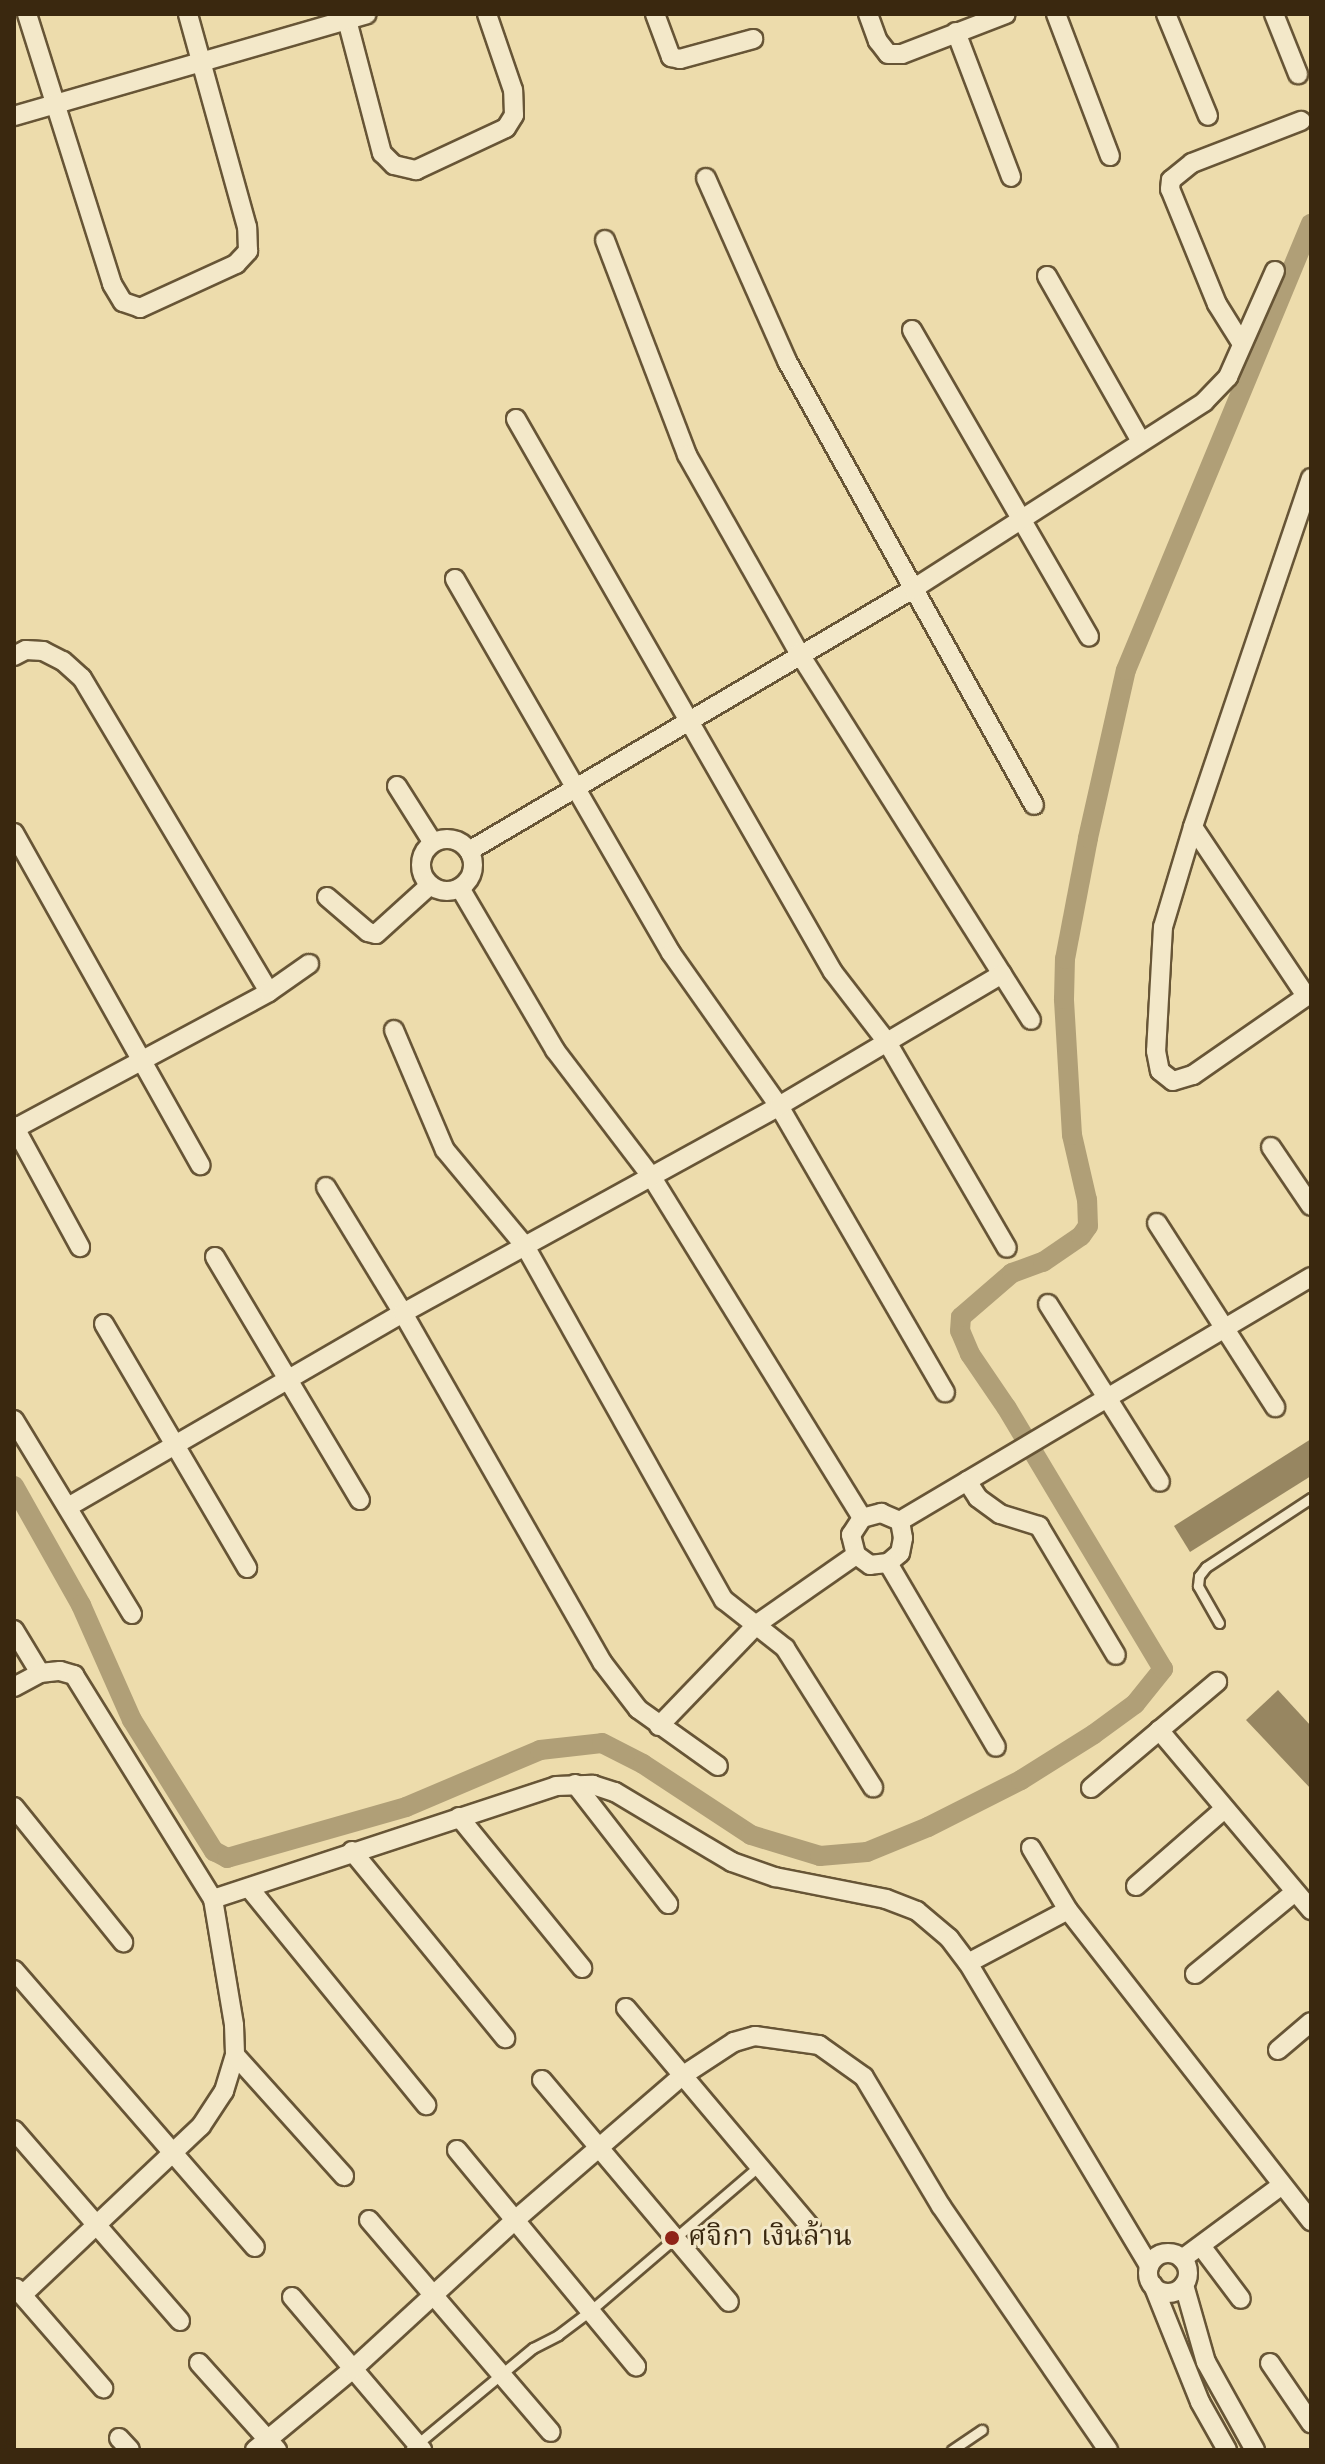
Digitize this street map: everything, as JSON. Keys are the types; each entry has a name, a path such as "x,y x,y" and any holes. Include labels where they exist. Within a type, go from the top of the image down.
{"street":[{"path":"27,14 112,284 123,302 140,308 236,264 248,251 247,227 188,14"},
{"path":"14,116 203,63 301,23 347,20 367,14"},
{"path":"347,20 382,153 394,165 416,170 506,128 514,115 513,90 487,14"},
{"path":"655,14 671,57 680,59 753,39"},
{"path":"868,14 878,41 888,54 902,54 982,18 1006,14"},
{"path":"1056,14 1110,156"},
{"path":"1166,14 1208,116"},
{"path":"1274,14 1298,74"},
{"path":"956,32 1011,177"},
{"path":"1242,344 1217,304 1170,189 1171,180 1192,163 1301,121"},
{"path":"706,178 787,361 1034,805"},
{"path":"605,240 687,455 799,653 1031,1020"},
{"path":"469,851 799,653 913,589 1217,391 1228,377 1275,271"},
{"path":"1047,276 1140,440"},
{"path":"912,330 1089,637"},
{"path":"516,419 833,972 887,1042 1007,1248"},
{"path":"1193,827 1309,995 1193,1075 1173,1081 1160,1071 1156,1051 1163,927 1193,827 1311,478"},
{"path":"455,579 572,787 671,953 779,1106 945,1392"},
{"path":"14,656 26,650 43,651 63,661 82,678 269,992"},
{"path":"397,786 433,843"},
{"path":"14,833 200,1165"},
{"path":"452,840 469,851 473,872 460,888 444,891 430,885 421,863 433,843 452,840"},
{"path":"327,897 368,932 376,934 430,885"},
{"path":"460,888 555,1050 651,1176 862,1518"},
{"path":"80,1247 14,1128 269,992 309,964"},
{"path":"68,1507 403,1313 779,1106 1002,974"},
{"path":"394,1030 445,1150 525,1246 724,1600 785,1648 873,1787"},
{"path":"1271,1147 1311,1206"},
{"path":"326,1187 403,1313 621,1691 659,1726 718,1766"},
{"path":"1157,1223 1275,1407"},
{"path":"215,1257 360,1500"},
{"path":"900,1521 1311,1277"},
{"path":"1048,1304 1160,1482"},
{"path":"104,1324 247,1568"},
{"path":"14,1420 132,1614"},
{"path":"967,1481 978,1498 1000,1514 1039,1526 1116,1655"},
{"path":"881,1513 900,1521 903,1538 900,1553 888,1563 870,1565 856,1555 851,1535 862,1518 881,1513"},
{"path":"659,1726 757,1624 856,1555"},
{"path":"888,1563 996,1747"},
{"path":"14,1630 40,1673"},
{"path":"14,1687 40,1673 60,1671 74,1675 85,1688 213,1899 234,2025 235,2055 224,2091 201,2126 97,2228 18,2290 103,2388"},
{"path":"1091,1788 1217,1682"},
{"path":"1159,1730 1223,1810 1311,1910"},
{"path":"213,1899 556,1786 575,1784 615,1792 732,1862 775,1877 886,1899 917,1911 949,1938 968,1963 1151,2276 1200,2402 1227,2450"},
{"path":"575,1784 668,1904"},
{"path":"14,1807 123,1942"},
{"path":"1136,1886 1223,1810"},
{"path":"459,1817 582,1968"},
{"path":"1031,1848 1068,1910 1311,2221"},
{"path":"352,1851 505,2038"},
{"path":"250,1889 426,2105"},
{"path":"1195,1974 1295,1892"},
{"path":"968,1963 1068,1910"},
{"path":"14,1970 255,2247"},
{"path":"626,2008 811,2228"},
{"path":"1278,2050 1311,2022"},
{"path":"199,2363 267,2446 514,2221 682,2076 734,2042 755,2036 819,2045 864,2077 941,2206 1108,2450"},
{"path":"235,2055 344,2176"},
{"path":"542,2080 729,2302"},
{"path":"14,2130 180,2321"},
{"path":"457,2150 636,2366"},
{"path":"1182,2259 1282,2185"},
{"path":"369,2220 551,2432"},
{"path":"1201,2246 1241,2299"},
{"path":"1151,2276 1164,2253 1182,2259 1188,2269 1184,2285 1206,2362 1255,2450"},
{"path":"1151,2276 1168,2293 1184,2285"},
{"path":"292,2297 416,2448"},
{"path":"1270,2363 1311,2423"}],"lane":[{"path":"1219,1623 1198,1586 1199,1576 1206,1567 1311,1498"},
{"path":"416,2448 500,2373 590,2311 759,2166"},
{"path":"952,2450 982,2430"}],"building":[{"path":"1311,1439 1311,1476 1190,1552 1174,1526"},
{"path":"1278,1690 1311,1726 1311,1789 1246,1720"}],"waterway":[{"path":"14,1486 81,1605 132,1720 214,1851 227,1858 406,1807 540,1750 602,1743 643,1764 751,1835 820,1856 867,1852 928,1827 1021,1780 1135,1704 1163,1669 1006,1407 970,1354 960,1331 961,1317 1012,1273 1043,1262 1081,1236 1088,1226 1087,1200 1072,1135 1064,999 1065,959 1088,838 1126,670 1311,224"}],"place":[{"name":"ศจิกา เงินล้าน","path":"672,2238"}]}
